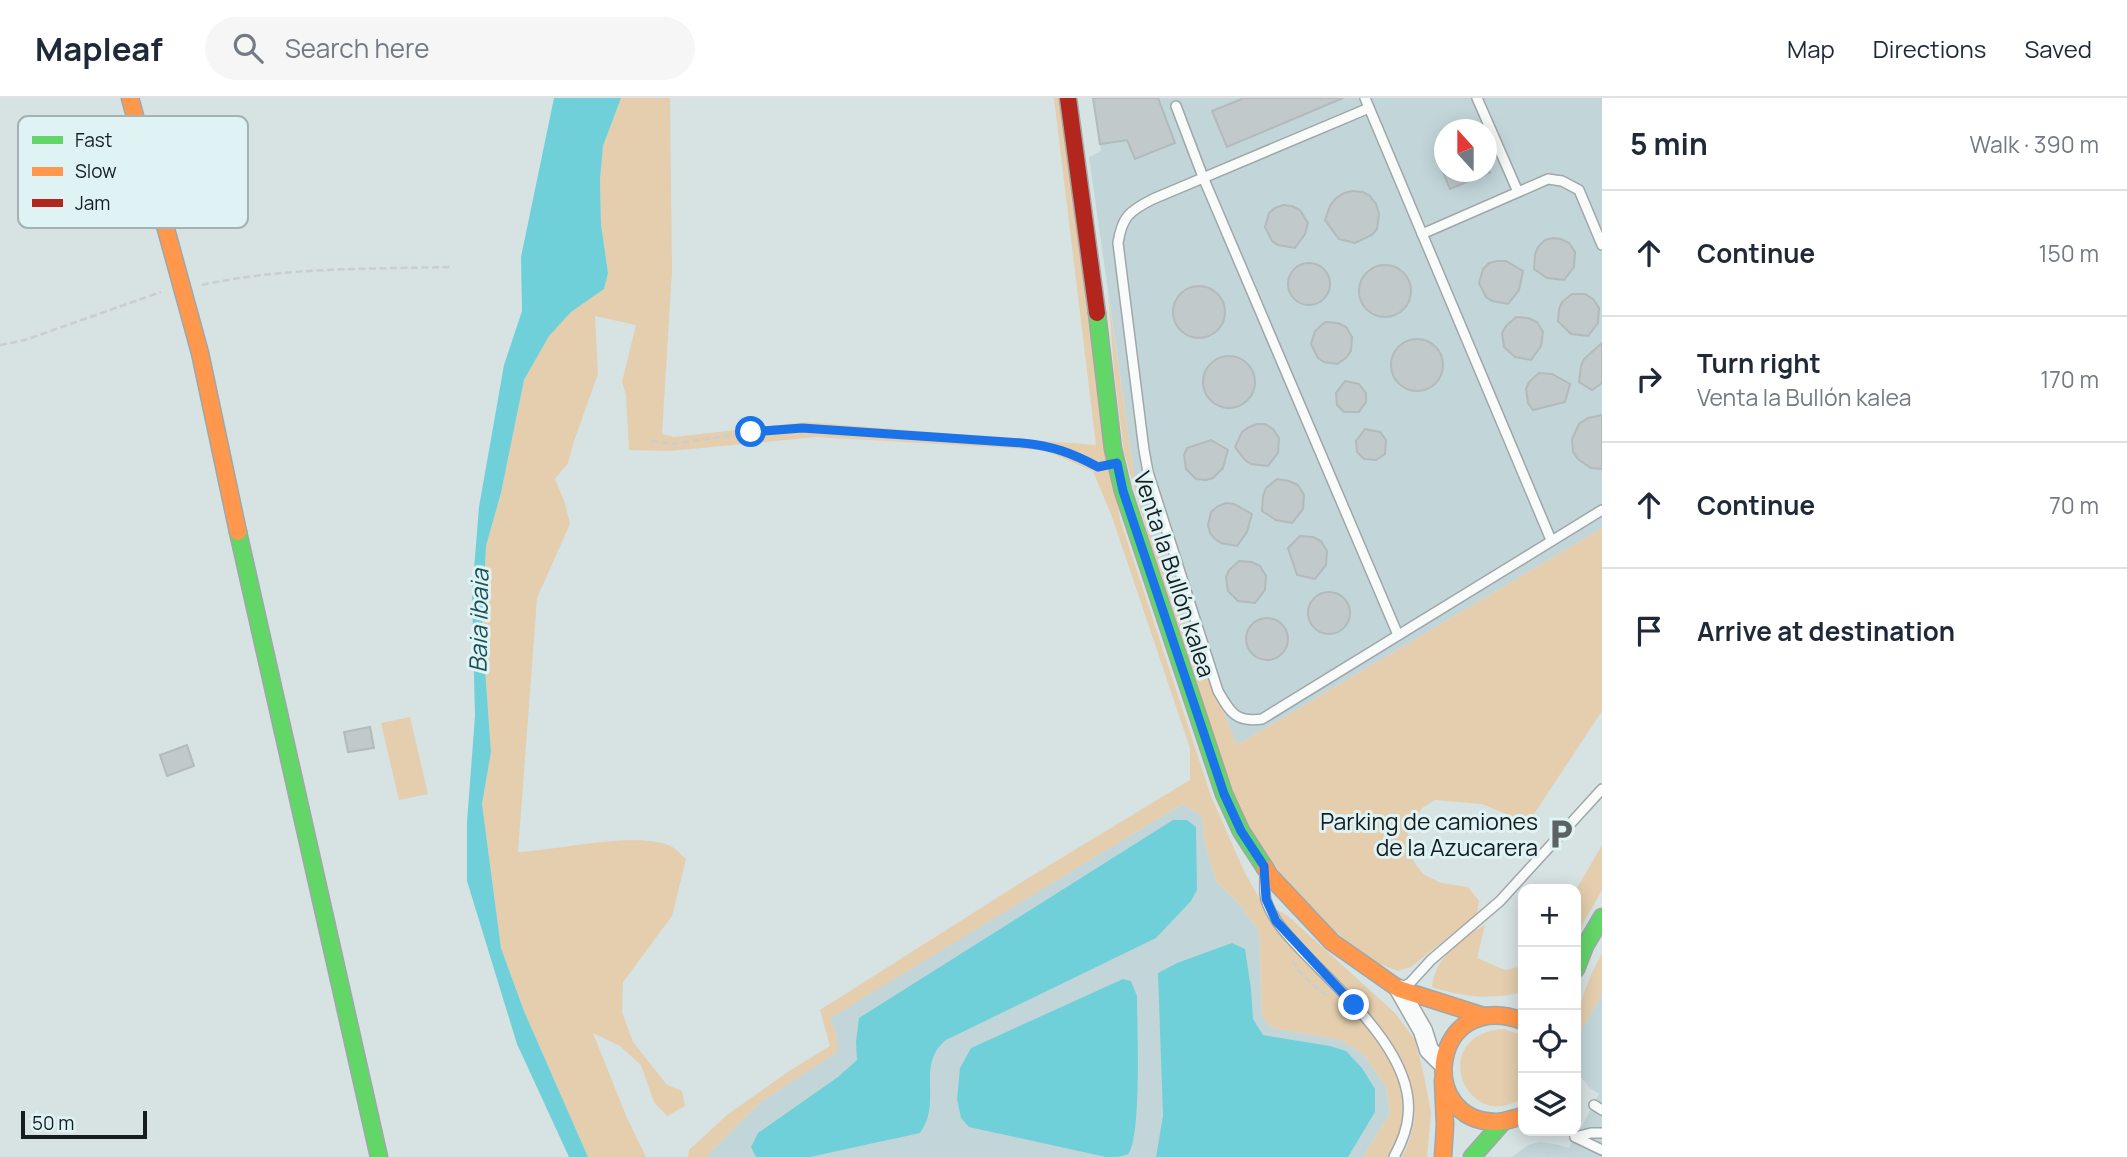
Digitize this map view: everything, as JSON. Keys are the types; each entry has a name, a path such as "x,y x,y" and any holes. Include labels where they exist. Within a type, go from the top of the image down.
{"main road":[{"path":"130,98 135,116"},
{"name":"Venta la Bullón kalea","path":"1069,98 1113,449 1123,491 1216,774 1241,831 1264,866 1296,905 1332,942 1399,989 1484,1016"},
{"path":"166,228 200,353 379,1157"},
{"path":"1581,949 1602,916"},
{"path":"1502,1015 1518,1005"},
{"path":"1443,1157 1445,1125 1442,1069 1445,1052 1456,1032 1464,1025 1484,1016 1502,1015 1518,1020"},
{"path":"1442,1069 1449,1095 1463,1111 1482,1121 1503,1122 1518,1118"},
{"path":"1472,1157 1503,1122"}],"street":[{"path":"1399,989 1423,1031 1429,1050 1442,1069"}],"lane":[{"path":"1365,98 1551,540"},
{"path":"1477,98 1518,192"},
{"path":"1176,106 1203,177 1398,635"},
{"path":"1369,108 1138,207 1125,218 1121,228 1118,243 1148,472 1218,691 1231,712 1239,718 1262,719 1602,510"},
{"path":"1422,234 1548,179 1562,181 1579,190 1602,245"},
{"path":"1399,989 1500,901 1602,789"},
{"path":"1264,866 1266,899 1276,921 1371,1024 1396,1064 1407,1094 1409,1115 1404,1136 1394,1157"},
{"path":"1591,1157 1599,1149 1575,1138 1602,1133"}],"path":[{"path":"0,345 25,340 166,290 183,289 231,278 453,267"},
{"path":"651,441 674,443 802,428 1049,446 1075,454 1098,467 1117,463"},
{"path":"1547,1157 1552,1148"}],"shaded area":[{"path":"621,98 670,98 672,271 662,434 674,437 805,422 1096,445 1054,98 1059,98 1120,519 1211,796 1244,871 1274,925 1367,1026 1402,1085 1406,1115 1389,1157 1363,1157 1390,1113 1386,1086 1363,1054 1341,1040 1272,1028 1262,1016 1259,931 1241,906 1216,881 1204,840 1202,816 1182,804 830,1018 837,1036 837,1052 759,1103 709,1157 688,1157 689,1150 727,1115 830,1046 820,1010 1025,880 1190,780 1190,748 1112,517 1093,471 1044,450 816,437 670,451 629,450 626,395 622,382 636,325 595,316 598,374 568,463 555,479 570,524 537,598 518,852 598,842 642,840 674,848 686,859 672,916 623,982 622,1012 633,1042 667,1085 682,1091 685,1106 667,1116 654,1102 641,1065 620,1046 593,1033 627,1118 646,1157 588,1157 524,1011 501,948 482,804 491,752 482,626 486,546 501,493 524,380 549,336 571,311 604,289 608,273 601,224 600,180 603,146"},
{"path":"1093,98 1602,98 1602,528 1237,745 1146,524 1134,474 1089,157 1101,151"},
{"path":"1108,294 1134,474 1146,524 1237,745 1602,528 1602,711 1528,823 1482,804 1435,800 1422,808 1408,834 1407,852 1423,874 1441,883 1468,887 1479,901 1477,914 1411,967 1398,971 1372,961 1322,921 1283,877 1249,827 1225,776 1155,560 1124,452"},
{"path":"410,717 428,794 399,800 381,723"},
{"path":"1182,804 1202,816 1204,840 1216,881 1241,906 1259,931 1262,1016 1272,1028 1341,1040 1363,1054 1386,1086 1390,1113 1363,1157 709,1157 759,1103 836,1052 837,1036 829,1018"},
{"path":"1602,845 1602,890 1581,927 1579,884"},
{"path":"1274,908 1288,916 1395,1013 1415,1040 1431,1112 1427,1157 1402,1157 1414,1120 1411,1086 1397,1053 1374,1022 1294,936"},
{"path":"1485,925 1477,958 1505,970 1518,967 1518,993 1477,996 1432,987 1438,967 1444,958 1467,936"},
{"path":"1602,953 1602,994 1581,1030 1581,1003"},
{"path":"1602,994 1602,1157 1512,1157 1528,1145 1540,1142 1569,1148 1576,1136 1581,1136 1581,1128 1599,1094 1581,1077 1581,1030"},
{"path":"1503,1029 1518,1035 1518,1099 1503,1106 1485,1104 1471,1095 1463,1080 1460,1064 1465,1048 1479,1035"}],"water":[{"name":"Baia ibaia","path":"554,98 621,98 603,146 600,180 601,224 608,273 604,289 571,312 549,336 524,380 501,493 486,546 482,626 491,752 482,804 501,948 524,1011 588,1157 569,1157 517,1044 467,881 467,822 475,716 472,594 479,507 504,365 522,311 521,257"},
{"path":"1173,820 1187,820 1196,827 1197,890 1191,901 1156,938 946,1040 932,1061 929,1109 920,1133 810,1157 756,1157 751,1147 758,1133 838,1077 857,1060 859,1018"},
{"path":"1232,943 1245,949 1253,1019 1263,1035 1346,1051 1362,1068 1375,1089 1375,1112 1348,1157 1156,1157 1163,1116 1158,973 1177,963"},
{"path":"1123,979 1131,981 1137,996 1137,1104 1132,1144 1128,1154 1106,1157 969,1127 961,1118 957,1099 960,1068 971,1048"}],"building":[{"path":"1093,98 1158,98 1175,143 1135,159 1127,140 1100,144"},
{"path":"1244,98 1343,98 1227,147 1212,111"},
{"path":"1447,182 1467,182 1450,189"},
{"path":"1352,191 1370,196 1379,214 1377,229 1372,235 1355,243 1339,239 1325,220 1335,199"},
{"path":"1283,205 1300,210 1308,223 1305,234 1295,248 1272,241 1265,227 1269,213"},
{"path":"1553,238 1569,243 1575,252 1574,267 1564,280 1547,278 1534,269 1538,247 1545,240"},
{"path":"1506,261 1523,271 1519,290 1508,304 1486,297 1479,283 1483,269 1489,263"},
{"path":"1309,263 1324,269 1330,284 1324,299 1309,305 1294,299 1288,284 1294,269"},
{"path":"1385,265 1395,267 1403,273 1409,281 1409,301 1403,309 1395,315 1385,317 1375,315 1367,309 1361,301 1359,291 1361,281 1367,273 1375,267"},
{"path":"1199,286 1209,288 1217,294 1223,302 1223,322 1217,330 1209,336 1199,338 1189,336 1181,330 1175,322 1173,312 1175,302 1181,294 1189,288"},
{"path":"1572,294 1585,294 1593,299 1599,308 1598,323 1588,336 1571,334 1558,321 1562,302"},
{"path":"1516,317 1537,322 1543,332 1541,346 1531,360 1515,357 1504,347 1502,333"},
{"path":"1325,322 1346,327 1352,337 1351,351 1337,364 1318,358 1311,344 1315,331"},
{"path":"1417,339 1427,341 1435,347 1441,355 1441,375 1435,383 1427,389 1417,391 1407,389 1399,383 1393,375 1391,365 1393,355 1399,347 1407,341"},
{"path":"1602,343 1602,383 1592,390 1579,382 1581,366 1584,359"},
{"path":"1229,356 1239,358 1247,364 1253,372 1253,392 1247,400 1239,406 1229,408 1219,406 1211,400 1205,392 1203,382 1205,372 1211,364 1219,358"},
{"path":"1539,373 1552,374 1570,384 1565,402 1533,410 1528,403 1526,389"},
{"path":"1345,381 1359,384 1366,393 1366,402 1359,412 1344,412 1337,405 1336,393"},
{"path":"1602,415 1602,469 1591,468 1573,452 1572,439 1579,424 1588,418"},
{"path":"1257,424 1265,424 1273,429 1279,438 1278,453 1268,466 1251,464 1235,447 1242,432"},
{"path":"1365,429 1380,432 1386,440 1385,454 1376,460 1364,459 1357,452 1356,441"},
{"path":"1211,440 1228,450 1223,468 1213,478 1196,479 1186,469 1184,455 1187,448"},
{"path":"1277,479 1298,485 1304,495 1303,509 1292,523 1276,520 1262,511 1266,488"},
{"path":"1226,503 1234,504 1252,514 1247,532 1237,546 1221,543 1210,533 1208,525 1211,512"},
{"path":"1300,536 1321,541 1327,551 1326,565 1315,579 1297,575 1288,548"},
{"path":"1239,561 1260,566 1266,576 1265,590 1255,603 1238,601 1228,591 1226,577"},
{"path":"1329,592 1344,598 1350,613 1344,628 1329,634 1314,628 1308,613 1314,598"},
{"path":"1267,618 1282,624 1288,639 1282,654 1267,660 1252,654 1246,639 1252,624"},
{"path":"370,727 374,748 348,752 344,732"},
{"path":"187,745 194,766 167,776 160,755"}],"traffic: fast":[{"path":"1097,313 1113,449 1123,491 1224,794 1241,831 1265,868"},
{"path":"238,532 379,1157"},
{"path":"1581,956 1602,917"},
{"path":"1472,1157 1503,1122"}],"traffic: slow":[{"path":"130,98 135,116"},
{"path":"166,228 200,353 238,532"},
{"path":"1265,868 1332,942 1399,989 1484,1016"},
{"path":"1518,1020 1492,1016 1469,1022 1453,1038 1445,1058 1445,1081 1453,1101 1470,1116 1496,1122 1518,1117"},
{"path":"1443,1080 1443,1157"}],"traffic: jam":[{"path":"1068,98 1097,313"}],"place":[{"name":"Parking de camiones de la Azucarera","path":"1561,834"}],"route":[{"path":"751,432 802,428 1022,443 1049,446 1075,454 1098,467 1117,463 1123,491 1216,774 1241,831 1264,866 1266,899 1276,921 1354,1005"}]}
